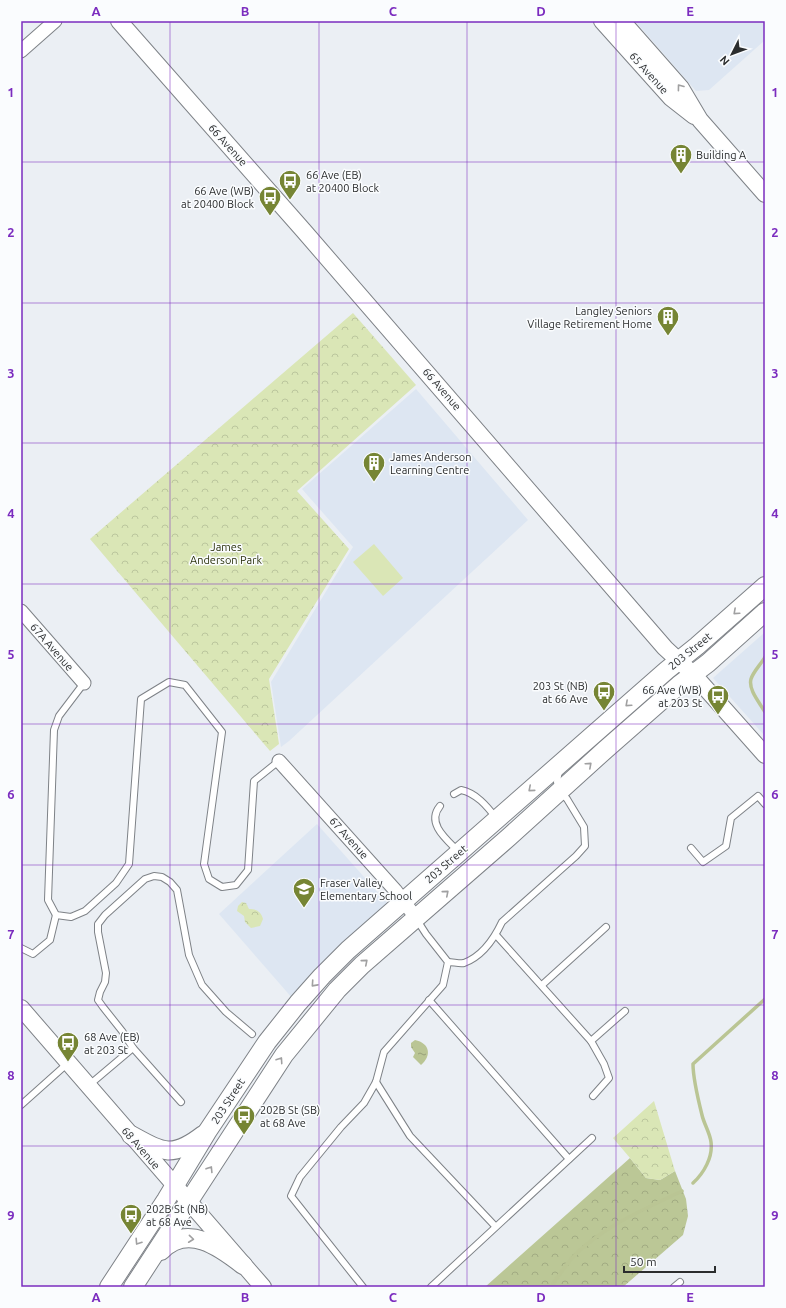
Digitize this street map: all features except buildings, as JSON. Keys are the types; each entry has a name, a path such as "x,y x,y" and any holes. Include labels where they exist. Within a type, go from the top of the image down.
{"main road":[{"name":"203 Street","path":"109,1287 207,1132 267,1042 322,976 348,950 765,586"},
{"name":"203 Street","path":"148,1265 284,1055 337,990 362,965 417,919 668,694 765,612"},
{"path":"130,1135 156,1148 173,1151 184,1148 207,1132"},
{"path":"133,1287 148,1265 165,1246 179,1238 206,1241 222,1248 244,1265"}],"street":[{"path":"22,48 55,21"},
{"name":"66 Avenue","path":"119,21 303,230 665,648 693,674 765,755"},
{"name":"65 Avenue","path":"602,21 671,98 700,120"},
{"name":"65 Avenue","path":"622,21 681,88 700,120 765,194"},
{"name":"67A Avenue","path":"21,611 84,683"},
{"name":"67 Avenue","path":"279,761 404,901 417,919"},
{"name":"68 Avenue","path":"21,1008 263,1287"}],"lane":[{"path":"56,914 71,917 85,911 116,883 129,864 141,699 169,682 185,686 222,732 204,864 209,879 222,887 236,885 248,870 254,781 279,761"},
{"path":"21,948 33,954 50,940 56,914 48,900 54,730 59,716 84,683"},
{"path":"417,919 426,934 448,962 463,963 483,952 496,935 502,922 576,856 585,846 584,827 567,798 560,791 557,782 561,763"},
{"path":"454,794 461,790 467,791 480,800 497,819"},
{"path":"691,848 703,862 726,846 731,818 758,796 765,804"},
{"path":"440,806 435,812 434,819 437,827 459,853"},
{"path":"181,1102 133,1048 98,1000 105,982 106,973 98,932 98,924 105,915 145,880 154,876 162,877 170,882 177,890 189,955 202,985 226,1012 252,1034"},
{"path":"542,985 606,927"},
{"path":"496,935 591,1041 604,1064 609,1078 594,1096"},
{"path":"364,1287 291,1196 300,1177 341,1127 364,1103 376,1082 384,1052 443,985 448,962"},
{"path":"430,1000 569,1159"},
{"path":"591,1041 625,1010"},
{"path":"88,1086 133,1048"},
{"path":"21,1105 68,1063"},
{"path":"376,1082 410,1136 495,1226"},
{"path":"431,1287 495,1226 592,1138"},
{"path":"674,1287 680,1282"}],"shaded area":[{"path":"635,21 765,21 765,40 709,90 696,91"},
{"path":"416,389 528,520 281,747 271,682 353,547 302,489"},
{"path":"765,632 765,736 713,678"},
{"name":"Fraser Valley Elementary School","path":"317,824 388,904 293,999 219,914"}],"green space":[{"name":"James Anderson Park","path":"353,313 416,385 297,491 349,549 269,679 279,744 270,751 90,539"},
{"path":"374,544 403,578 383,596 353,562"},
{"path":"242,902 246,903 249,909 260,912 263,919 260,926 251,928 245,922 244,916 237,911 238,906"},
{"path":"654,1101 675,1171 660,1180 646,1178 613,1138"},
{"path":"630,1158 646,1178 660,1180 675,1171 686,1199 688,1216 683,1235 623,1287 485,1287"}],"water":[{"path":"415,1040 424,1044 428,1050 427,1058 421,1065 413,1057 415,1053 411,1047 411,1043"}],"waterway":[{"path":"765,657 751,679 751,688 765,712"},
{"path":"693,1183 701,1174 711,1153 710,1139 699,1104 693,1064 765,999"},
{"path":"551,1287 573,1257 588,1243 627,1218 682,1191"}],"place":[{"name":"Building A","path":"681,174"},
{"name":"66 Ave (EB) at 20400 Block","path":"290,200"},
{"name":"66 Ave (WB) at 20400 Block","path":"270,216"},
{"name":"Langley Seniors Village Retirement Home","path":"668,336"},
{"name":"James Anderson Learning Centre","path":"374,482"},
{"name":"203 St (NB) at 66 Ave","path":"604,712"},
{"name":"66 Ave (WB) at 203 St","path":"718,716"},
{"name":"Fraser Valley Elementary School","path":"304,908"},
{"name":"68 Ave (EB) at 203 St","path":"68,1062"},
{"name":"202B St (SB) at 68 Ave","path":"244,1136"},
{"name":"202B St (NB) at 68 Ave","path":"131,1234"}]}
